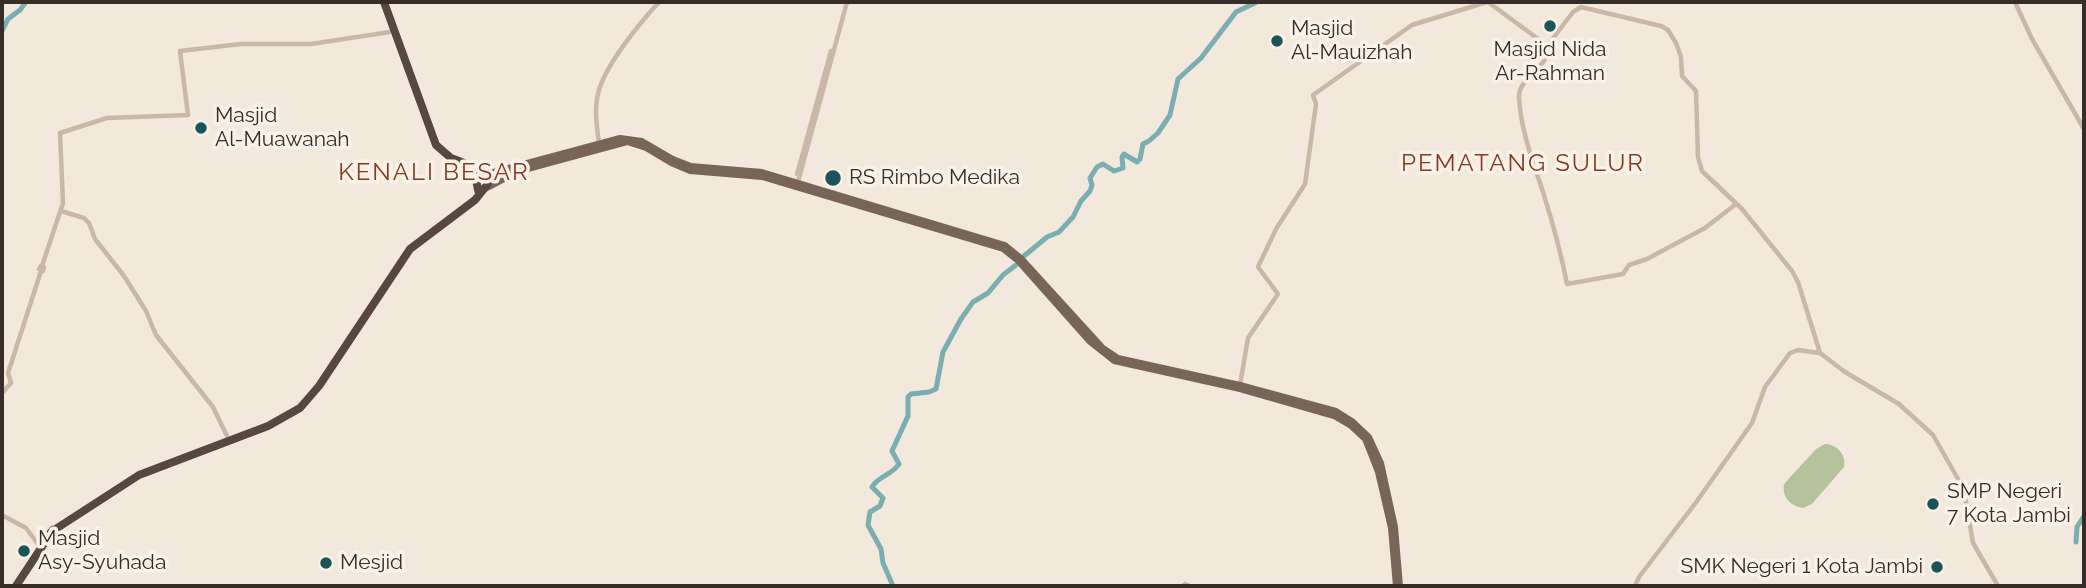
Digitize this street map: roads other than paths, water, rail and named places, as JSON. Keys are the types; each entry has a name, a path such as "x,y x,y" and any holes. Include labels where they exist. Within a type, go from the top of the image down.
{"highway":[{"path":"381,2 416,98 440,149 451,158 488,175"},
{"path":"381,2 435,150 449,162 475,173 488,175"},
{"path":"475,173 482,189"},
{"path":"16,586 51,532 66,518 132,474 152,464 276,422 305,403 369,314 410,249 467,208 482,189 488,175"},
{"path":"215,443 278,416 300,402 315,384 402,252 417,237 482,189"}],"main road":[{"path":"482,189 514,173 599,144 620,138 635,139 691,166 750,170 797,182 1001,246 1034,276 1107,357 1122,365 1240,385 1262,394"},
{"path":"488,175 620,143 634,144 690,171 761,177 876,213 958,233"},
{"path":"488,175 514,173"},
{"path":"1198,378 1334,416 1367,438 1386,502 1398,586"}],"street":[{"path":"599,144 599,88 636,28 659,2"},
{"path":"797,182 845,2"},
{"path":"1240,385 1248,338 1278,294 1258,267 1276,229 1305,184 1316,104 1313,94 1412,24 1488,2 1548,45 1550,50 1545,60 1521,88 1519,96 1524,128 1560,250 1567,284 1623,274 1629,265 1647,259 1705,228 1736,204"},
{"path":"2015,2 2032,39 2084,129"},
{"path":"1548,45 1573,12 1581,8 1661,26 1668,30 1679,50 1682,76 1696,91 1698,157 1702,171 1769,241 1796,278 1820,353"},
{"path":"2,393 12,383 8,373 63,203 60,134 107,118 188,115 180,51 241,44 311,44 390,32"},
{"path":"61,211 89,222 96,239 146,311 158,337 214,408 227,436"},
{"path":"1635,586 1752,423 1765,387 1790,353 1798,350 1820,353 1845,372 1899,404 1933,435 1959,481 1966,502 1973,543 1998,586"},
{"path":"2,514 24,527 40,547"},
{"path":"1182,586 1190,586"}],"waterway":[{"path":"2,31 8,19 26,2"},
{"path":"1024,256 1047,237 1059,232 1073,217 1090,191 1090,178 1097,167 1103,164 1114,171 1123,168 1124,154 1137,162 1140,159 1143,144 1158,133 1170,115 1178,79 1201,58 1236,12 1257,2"},
{"path":"893,586 883,563 881,549 868,525 870,512 880,506 883,498 872,487 899,464 892,451 908,416 908,397 936,389 943,352 961,319 973,302 988,293 1003,275 1016,265"},
{"path":"2076,542 2077,527 2084,516"}],"place":[{"name":"Masjid Nida Ar-Rahman","path":"1550,26"},
{"name":"Masjid Al-Mauizhah","path":"1277,41"},
{"name":"Masjid Al-Muawanah","path":"201,128"},
{"name":"RS Rimbo Medika","path":"833,178"},
{"name":"SMP Negeri 7 Kota Jambi","path":"1933,504"},
{"name":"Masjid Asy-Syuhada","path":"24,551"},
{"name":"Mesjid","path":"326,563"},
{"name":"SMK Negeri 1 Kota Jambi","path":"1937,567"}],"district":[{"name":"PEMATANG SULUR","path":"1523,164"},
{"name":"KENALI BESAR","path":"434,173"}]}
